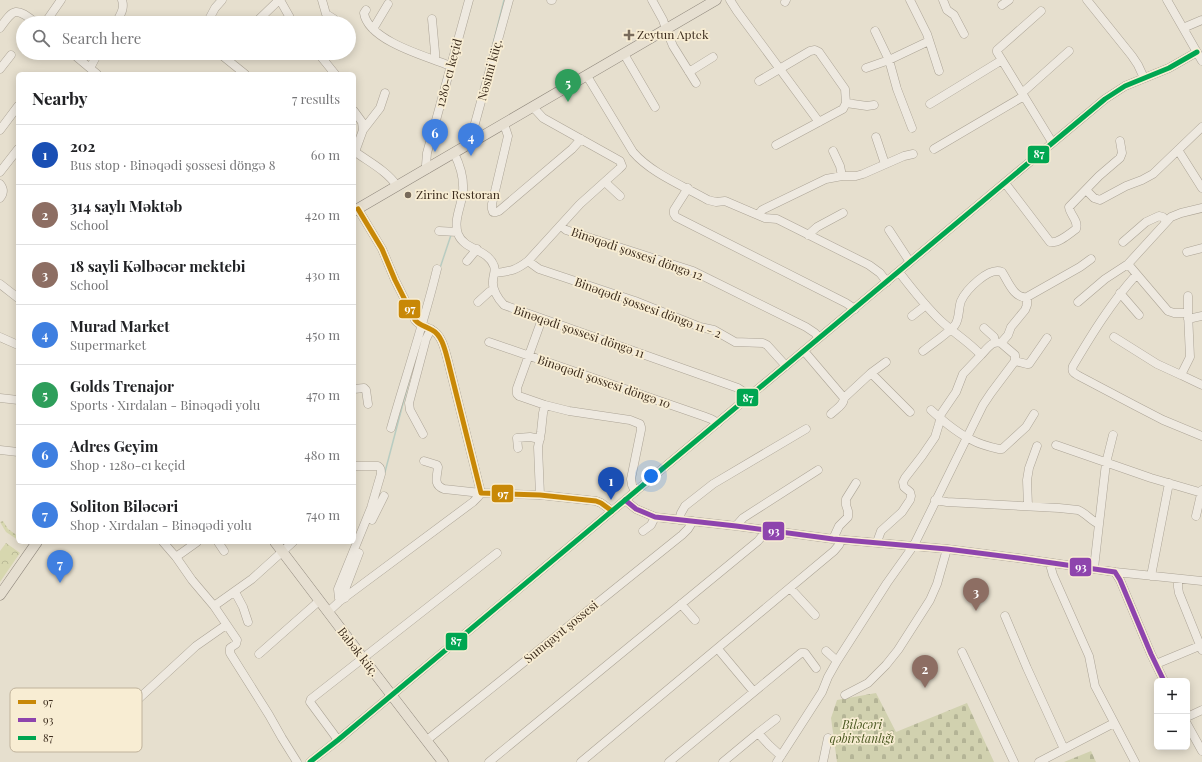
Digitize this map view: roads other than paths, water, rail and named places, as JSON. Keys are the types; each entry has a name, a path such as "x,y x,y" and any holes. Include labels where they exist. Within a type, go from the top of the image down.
{"main road":[{"path":"356,210 716,0"},
{"path":"0,595 36,544"},
{"name":"Babək küç.","path":"276,544 319,602 443,762"}],"street":[{"path":"50,16 60,0"},
{"path":"120,16 124,7 122,0"},
{"path":"211,16 222,0"},
{"path":"262,16 279,0 289,16"},
{"path":"322,0 326,14 329,16"},
{"name":"1280-cı keçid","path":"427,169 427,153 469,0"},
{"name":"Nəsimi küç.","path":"477,140 474,133 474,127 509,0"},
{"path":"652,0 660,12 673,46 696,83"},
{"path":"730,0 819,122"},
{"path":"910,0 924,25 939,71"},
{"path":"943,0 947,10 954,15 964,34"},
{"path":"1002,5 1009,0"},
{"path":"1086,0 1132,56 1144,78"},
{"path":"1167,0 1202,61"},
{"path":"373,29 388,4"},
{"path":"366,10 364,16 373,29 392,44 451,66"},
{"path":"1041,11 998,48 997,52 1052,142"},
{"path":"0,28 10,15 17,12 23,13 27,16"},
{"path":"432,19 435,52 434,60"},
{"path":"1183,28 1202,20"},
{"path":"875,31 889,60 897,89 912,128"},
{"path":"866,68 889,60 929,41"},
{"path":"759,81 810,51 815,50 845,89 846,103 842,109 776,145"},
{"path":"934,149 1023,94 1069,51"},
{"path":"310,762 899,272 1052,142 1124,86 1169,68 1197,52"},
{"path":"624,54 655,107"},
{"path":"0,69 11,55"},
{"path":"689,72 713,57"},
{"path":"80,60 95,72"},
{"path":"90,68 94,60"},
{"path":"228,60 243,72"},
{"path":"324,60 333,72"},
{"path":"930,104 1002,60"},
{"path":"587,76 633,152 640,160 654,171 708,200 716,202 725,201 765,218 777,219 869,265 887,282"},
{"path":"356,147 363,130 380,108 385,93"},
{"path":"846,103 867,106 874,105"},
{"path":"495,273 517,269 528,261 580,204 622,166 620,161 542,118 533,107"},
{"path":"0,130 16,109"},
{"path":"356,114 362,122 363,130"},
{"path":"504,124 508,136 492,204 492,209 494,212 499,211 572,149 581,139"},
{"path":"1086,190 1094,198 1100,200 1126,186 1142,180 1153,174 1202,127"},
{"path":"876,137 885,164"},
{"path":"1005,183 1050,242 1056,242 1076,229 1077,223 1069,210 1069,207 1099,176 1120,158 1122,153 1120,141"},
{"path":"1178,150 1202,188"},
{"path":"1,168 16,151"},
{"path":"833,151 840,166 842,176"},
{"path":"356,153 392,178 397,186"},
{"path":"454,153 462,171 463,185 457,222 457,232 462,241 477,249 492,262 494,266 494,289 478,302"},
{"path":"758,215 762,210 826,179 863,174 904,156 913,154"},
{"path":"606,182 620,196"},
{"path":"0,184 3,188 0,198"},
{"path":"688,188 674,210 676,217 846,303 854,309"},
{"path":"1078,302 1104,279 1128,264 1166,222 1176,215 1202,208"},
{"path":"356,210 382,249 395,280 418,324 426,327 439,336 448,361 481,493"},
{"path":"808,235 817,227 843,213"},
{"path":"1123,242 1146,222 1159,216 1163,217 1166,222"},
{"name":"Binəqədi şossesi döngə 12","path":"561,226 566,230 693,272 806,327 815,333 819,338"},
{"path":"889,230 910,262"},
{"path":"438,231 457,232"},
{"path":"1187,252 1202,248"},
{"path":"467,260 477,249"},
{"path":"923,350 956,324 960,304 969,289 976,282 993,271 998,270 1002,272 1019,297 1027,297 1080,267 1090,259"},
{"name":"Binəqədi şossesi döngə 11 - 2","path":"528,261 538,269 635,302 700,327 714,330 732,341 767,345 786,366"},
{"path":"1128,264 1136,275 1170,312 1188,316 1202,316"},
{"path":"423,434 410,410 409,403 426,339 426,327 437,269"},
{"path":"899,272 941,321 981,355"},
{"path":"1136,275 1120,293 1099,323 1072,370 1073,372 1134,405 1202,436"},
{"path":"0,284 16,296"},
{"name":"Binəqədi şossesi döngə 11","path":"494,289 504,305 738,388 750,396"},
{"path":"391,428 408,370 426,327 432,302 436,293"},
{"path":"1120,293 1139,315"},
{"path":"1181,375 1190,358 1188,296"},
{"path":"876,542 881,532 902,512 910,500 910,492 904,487 903,482 935,436 943,411 956,392 963,374 991,345 998,343 1008,335 1011,327 1025,310 1027,297"},
{"path":"912,316 926,305"},
{"path":"542,319 517,388 519,396 569,411 630,420 640,424 641,430 631,479 635,492"},
{"path":"758,733 779,759 822,692 837,661 887,583 914,545 966,437 987,399 1016,361 1015,355 998,343 984,328"},
{"path":"0,337 16,344"},
{"path":"1114,337 1156,364 1202,385"},
{"path":"1016,361 1029,364 1047,338"},
{"name":"Binəqədi şossesi döngə 10","path":"488,342 703,416 718,423"},
{"path":"804,351 844,398"},
{"path":"831,414 844,402 844,398 886,362"},
{"path":"872,373 910,412"},
{"path":"356,389 364,388 366,390 368,404"},
{"path":"0,398 16,400"},
{"path":"540,495 537,457 545,405"},
{"path":"931,410 966,437 999,450 1026,427 1034,414"},
{"path":"679,520 682,509 713,484 806,429"},
{"path":"1094,568 1106,463 1113,435"},
{"path":"518,448 517,438 530,437 540,439"},
{"path":"1056,445 1106,463 1202,492 1196,516"},
{"path":"1028,506 1028,468 1037,446"},
{"path":"0,450 16,452"},
{"path":"424,461 437,465 436,482 444,489 481,493 540,495 596,501 612,511"},
{"path":"343,600 339,598 338,589 371,508 381,474 380,467 378,466 356,466"},
{"path":"736,526 742,518 818,470"},
{"path":"581,762 834,551 839,545 837,539 840,526 848,517 846,499 856,482"},
{"path":"1151,576 1169,483"},
{"path":"328,612 473,502 481,493"},
{"path":"343,600 344,592 366,534 384,496"},
{"path":"625,500 636,509 655,517 837,539 914,545 1115,572 1202,581"},
{"path":"935,500 1078,510 1092,521 1099,524"},
{"path":"643,531 650,525 655,517"},
{"name":"Sumqayıt şossesi","path":"427,740 682,535 693,521"},
{"path":"489,762 758,541 767,530"},
{"path":"165,544 214,606 237,640 236,644 230,648 230,653 266,709 297,762"},
{"path":"176,558 194,544"},
{"path":"219,544 224,551"},
{"path":"214,606 252,580 291,544"},
{"path":"845,695 868,683 886,665 898,650 930,600 937,584 947,549"},
{"path":"338,740 310,701 497,553"},
{"path":"1052,563 1051,568 1053,576 1089,656 1095,686 1135,762"},
{"path":"1115,572 1120,580 1163,678"},
{"path":"1156,664 1201,647 1179,593 1178,579"},
{"path":"790,588 815,615"},
{"path":"235,592 243,607 248,622"},
{"path":"259,654 319,602"},
{"path":"681,604 695,620"},
{"path":"1005,616 1026,668 1064,749"},
{"path":"142,696 196,646 226,625"},
{"path":"718,648 754,692"},
{"path":"826,651 837,661"},
{"path":"962,652 1014,762"},
{"path":"668,762 801,653 805,653 816,668"},
{"path":"1190,716 1202,710"},
{"path":"723,762 776,719"},
{"path":"1039,762 1114,723"},
{"path":"1190,729 1202,751"},
{"path":"823,762 828,738"}],"waterway":[{"path":"493,44 504,0"},
{"path":"440,268 451,235"},
{"path":"385,472 411,373"}],"place":[{"name":"Zeytun Aptek","path":"629,35"},
{"name":"Golds Trenajor","path":"568,102"},
{"name":"Adres Geyim","path":"435,152"},
{"name":"Murad Market","path":"471,156"},
{"name":"Zirinc Restoran","path":"408,195"},
{"name":"202","path":"611,500"},
{"name":"Soliton Biləcəri","path":"60,583"},
{"name":"18 sayli Kəlbəcər mektebi","path":"976,611"},
{"name":"314 saylı Məktəb","path":"925,688"}],"park label":[{"name":"Biləcəri qəbirstanlığı","path":"862,732"}]}
